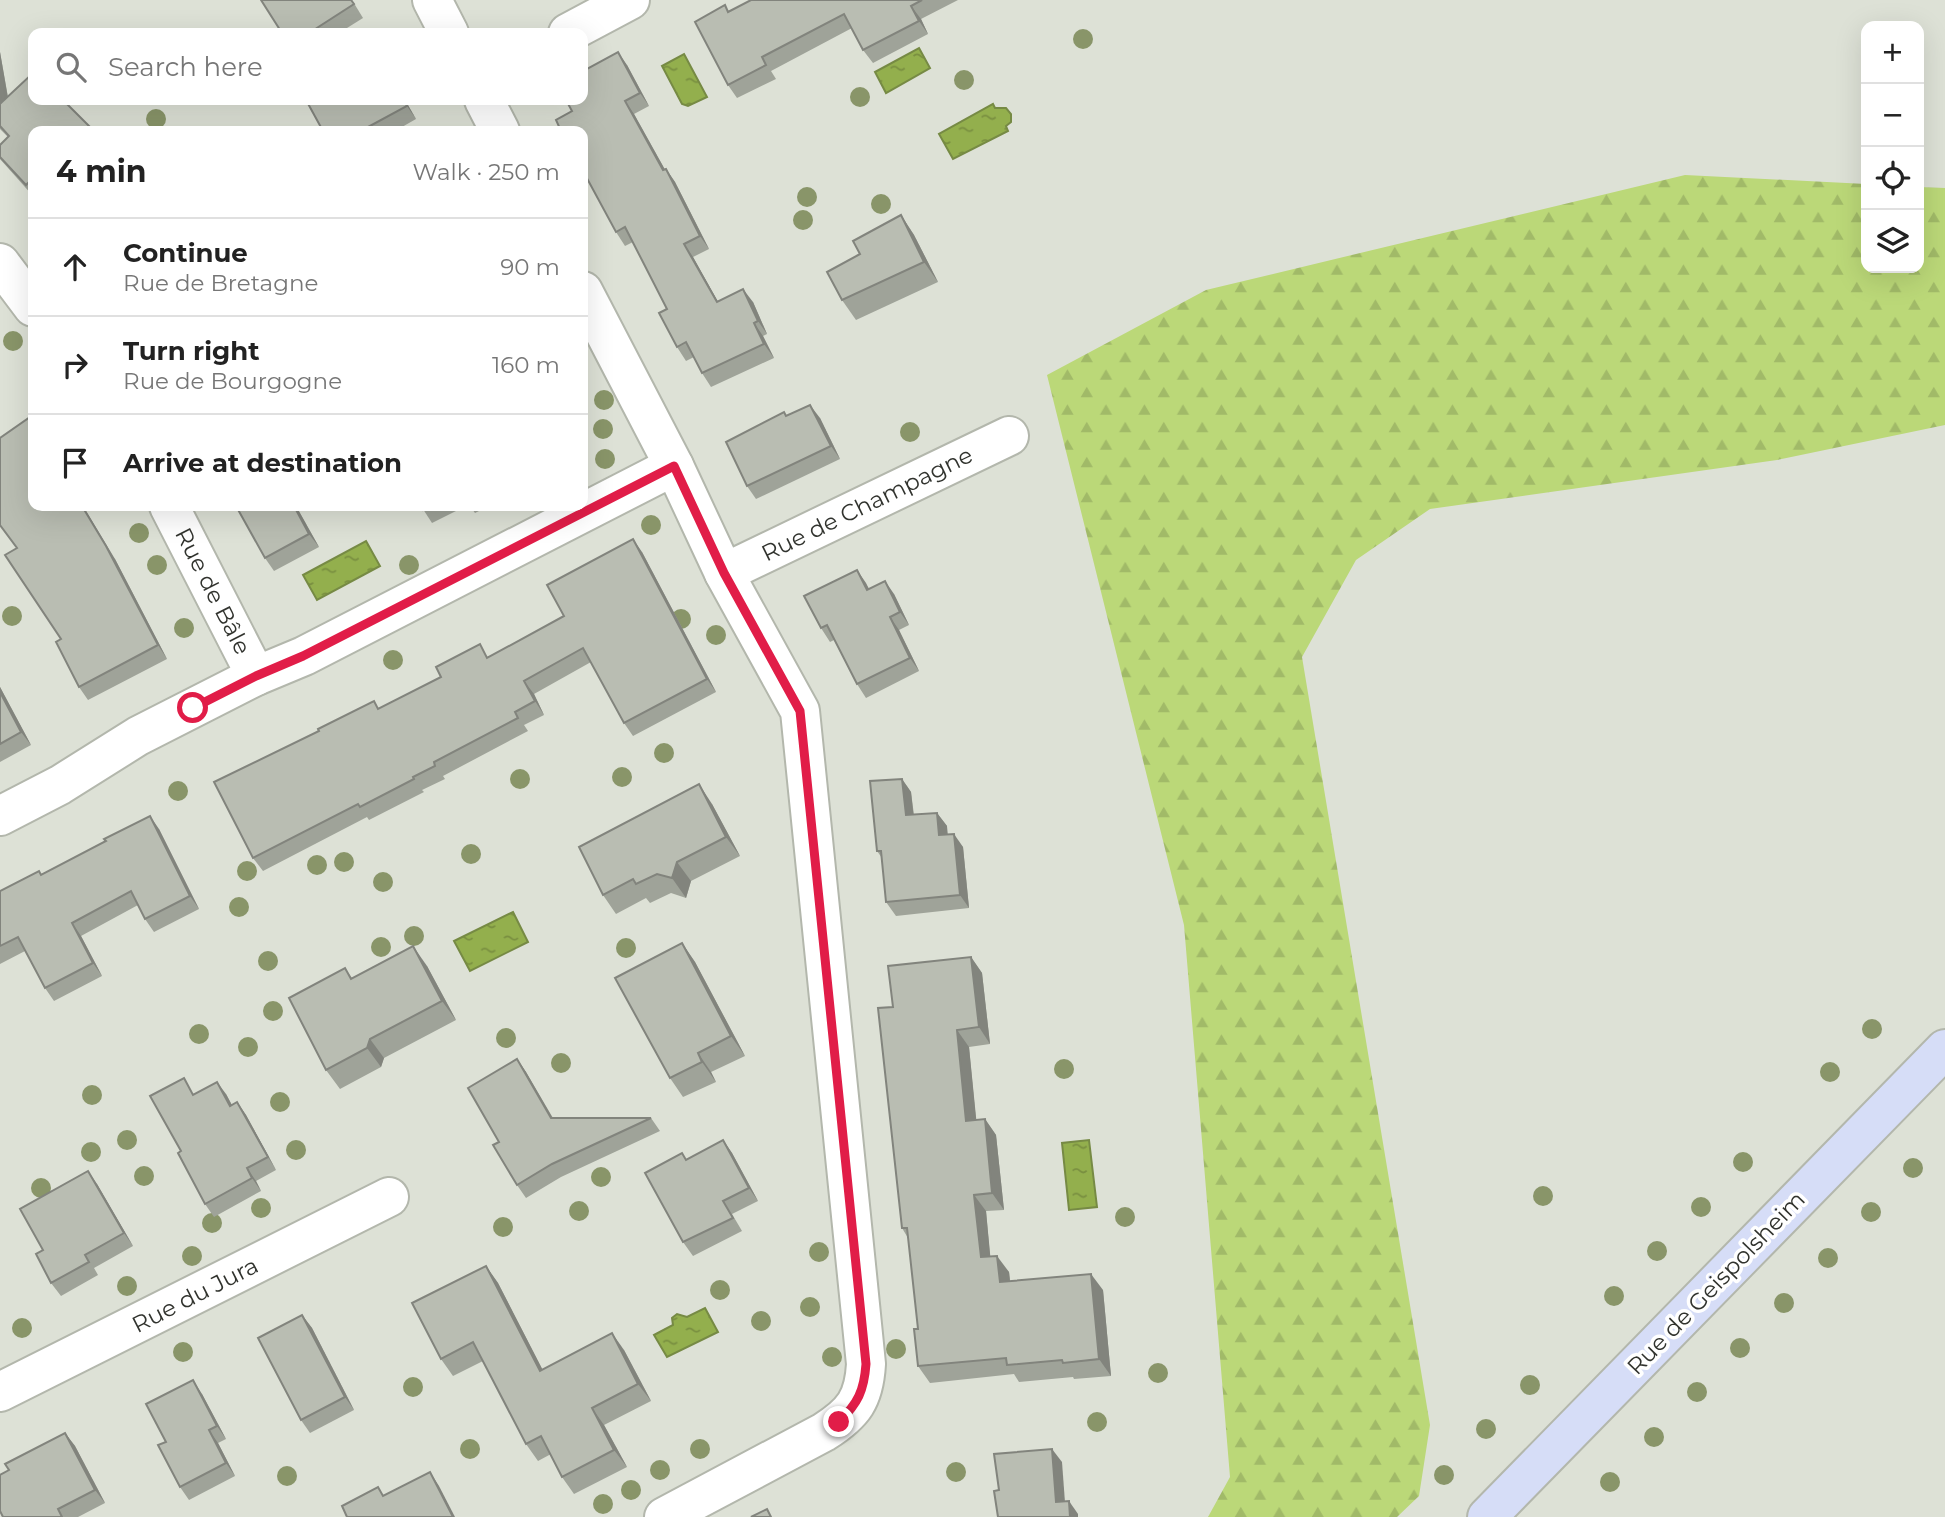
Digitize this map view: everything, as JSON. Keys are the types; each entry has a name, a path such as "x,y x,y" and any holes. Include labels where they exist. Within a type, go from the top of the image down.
{"main road":[{"name":"Rue de Geispolsheim","path":"1487,1517 1945,1049"}],"street":[{"path":"432,0 446,28"},
{"path":"577,28 630,0"},
{"path":"487,105 497,126"},
{"path":"0,263 28,300"},
{"path":"588,301 674,466 724,573 800,711 866,1364 862,1392 839,1422 664,1517"},
{"name":"Rue de Champagne","path":"724,573 1009,436"},
{"path":"588,510 674,466"},
{"name":"Rue de Bâle","path":"172,511 256,676"},
{"path":"0,816 60,785 138,736 256,676 303,656 586,511"},
{"name":"Rue du Jura","path":"0,1392 389,1197"}],"green space":[{"path":"1685,175 1861,184 1861,273 1924,273 1924,187 1945,188 1945,425 1777,460 1430,509 1356,560 1302,657 1430,1425 1419,1496 1397,1517 1208,1517 1230,1477 1184,925 1047,375 1206,290"}],"water":[{"path":"919,48 930,68 886,93 875,72"},
{"path":"684,54 707,97 688,106 682,104 662,66"},
{"path":"993,104 995,108 1006,108 1011,114 1011,122 1006,126 1008,131 953,159 939,134"},
{"path":"366,541 380,566 317,600 303,575"},
{"path":"513,912 528,942 470,971 454,941"},
{"path":"1089,1140 1097,1207 1069,1210 1062,1143"},
{"path":"705,1308 718,1332 667,1357 654,1335 673,1325 672,1318 677,1314 687,1317"}],"building":[{"path":"261,0 351,0 354,4 317,28 279,28"},
{"path":"751,0 922,0 911,6 919,21 863,50 844,14 762,57 766,65 728,85 695,22 725,5 728,12"},
{"path":"618,52 640,93 625,101 663,170 666,169 700,236 684,244 717,302 743,289 758,321 754,323 764,344 702,373 686,342 677,347 659,313 667,309 625,227 616,232 588,180 588,126 559,126 556,120 572,111 569,105 588,105 588,68"},
{"path":"28,78 28,105 68,105 89,126 28,126 26,185 0,157 0,145 9,136 0,126 0,95 1,103"},
{"path":"309,105 407,106 370,126 320,126"},
{"path":"901,215 924,262 842,300 827,272 860,254 853,241"},
{"path":"810,405 831,446 747,486 726,442 784,412 786,416"},
{"path":"28,418 28,511 85,511 158,645 79,687 56,642 61,639 5,555 17,548 0,525 0,438"},
{"path":"239,511 297,511 309,534 265,558"},
{"path":"633,539 707,679 624,723 583,648 524,681 535,701 515,712 518,718 434,762 435,766 413,777 414,779 360,807 358,804 253,858 214,782 374,701 378,709 441,677 436,667 480,644 487,658 564,616 547,585"},
{"path":"857,570 867,590 885,581 900,612 890,617 910,658 857,684 827,625 821,628 804,596"},
{"path":"0,692 21,732 0,744"},
{"path":"902,779 906,815 937,813 939,835 954,834 960,895 886,902 881,851 877,851 870,781"},
{"path":"699,784 726,837 677,862 672,878 657,874 636,884 633,879 603,895 579,847"},
{"path":"150,816 190,896 145,919 131,891 72,923 93,963 45,988 18,937 0,946 0,891 39,871 41,875"},
{"path":"682,943 731,1036 698,1053 702,1062 670,1078 615,978"},
{"path":"413,946 442,1001 370,1039 367,1048 326,1070 289,998 345,968 351,979"},
{"path":"971,957 979,1027 957,1030 966,1121 985,1119 992,1193 974,1195 981,1257 997,1256 1000,1282 1091,1274 1099,1359 1007,1365 1006,1358 918,1366 914,1329 918,1329 907,1228 902,1228 878,1008 893,1007 888,966"},
{"path":"517,1059 551,1118 651,1118 552,1164 517,1185 493,1145 499,1142 468,1088"},
{"path":"184,1078 193,1095 217,1082 230,1106 237,1102 268,1157 247,1168 252,1178 205,1204 178,1153 181,1151 150,1096"},
{"path":"723,1140 749,1188 723,1201 733,1218 683,1242 645,1173 682,1153 686,1160"},
{"path":"88,1171 124,1233 85,1255 89,1262 51,1283 36,1254 43,1250 20,1209"},
{"path":"486,1266 540,1371 612,1333 638,1384 592,1408 614,1450 562,1477 541,1436 526,1444 473,1342 441,1359 412,1303"},
{"path":"302,1315 345,1397 301,1420 258,1338"},
{"path":"193,1380 217,1426 209,1430 226,1463 180,1487 158,1445 166,1442 146,1404"},
{"path":"65,1433 95,1490 58,1509 62,1517 3,1517 0,1511 0,1475 9,1470 5,1464"},
{"path":"1052,1449 1056,1502 1069,1501 1070,1517 998,1517 994,1491 999,1490 994,1454"},
{"path":"430,1472 453,1517 347,1517 342,1506 378,1487 383,1496"},
{"path":"767,1509 771,1517 751,1517"}],"route":[{"path":"193,708 303,656 674,466 724,573 800,711 866,1364 862,1392 839,1422"}]}
